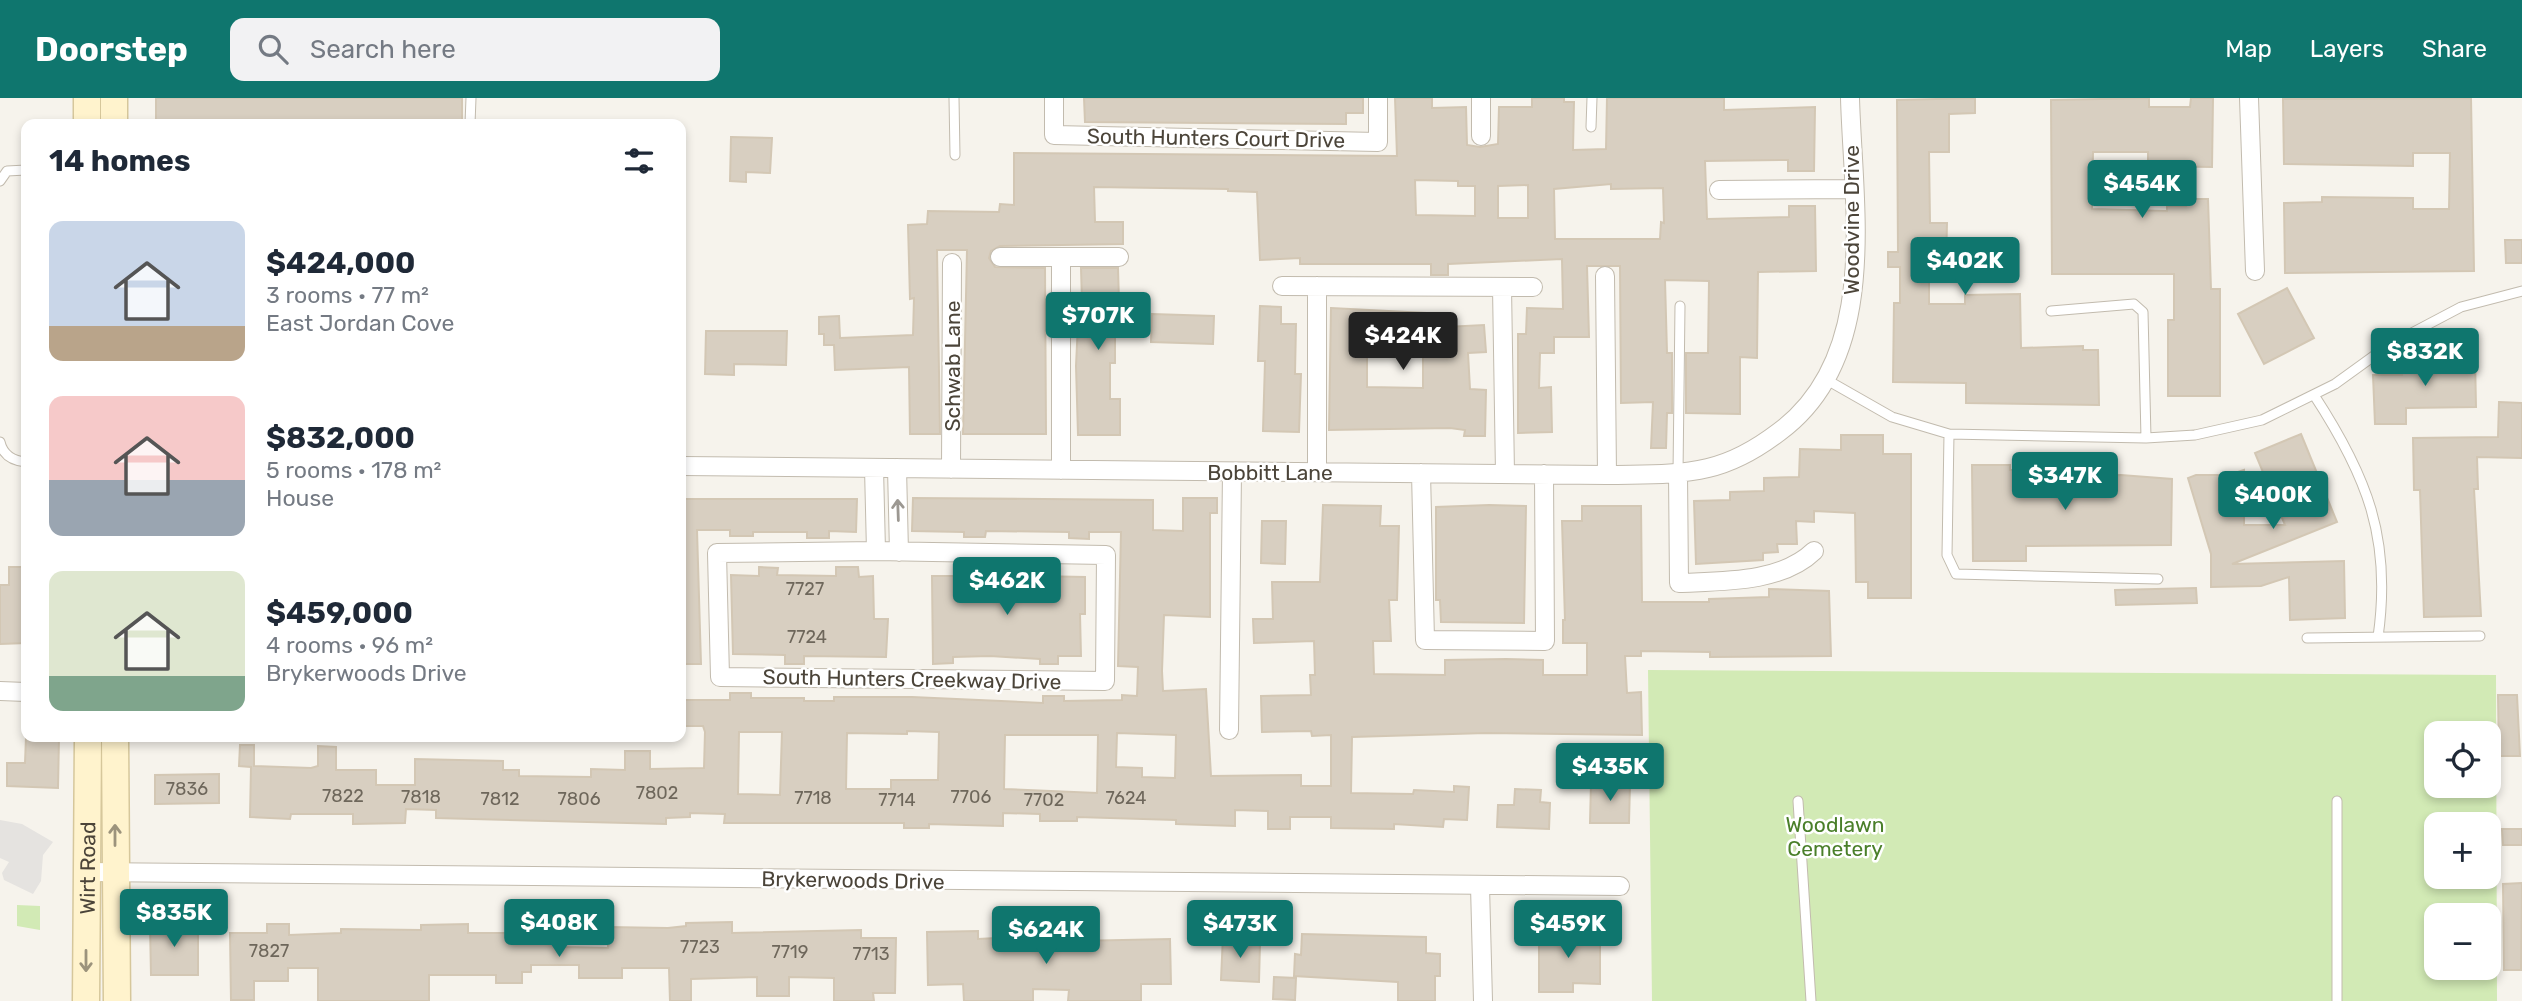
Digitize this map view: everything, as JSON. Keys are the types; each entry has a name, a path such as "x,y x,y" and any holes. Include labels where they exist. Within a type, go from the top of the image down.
{"main road":[{"path":"87,98 87,119"},
{"path":"114,98 114,119"},
{"name":"Wirt Road","path":"86,1001 89,742"},
{"name":"Wirt Road","path":"115,742 117,1001"}],"street":[{"name":"South Hunters Court Drive","path":"1054,98 1054,135 1378,142 1378,98"},
{"path":"1481,98 1481,136"},
{"name":"Woodvine Drive","path":"1827,380 1842,345 1851,306 1855,262 1850,98"},
{"path":"2249,98 2255,271"},
{"path":"1719,190 1852,189"},
{"path":"1000,257 1119,257"},
{"path":"1061,257 1061,470"},
{"name":"Schwab Lane","path":"951,469 952,263"},
{"path":"1605,276 1607,475"},
{"path":"1282,286 1533,287"},
{"path":"1317,286 1317,472"},
{"path":"1502,287 1505,474"},
{"name":"Bobbitt Lane","path":"686,466 1607,475 1678,473 1727,462 1766,442 1800,415 1827,380"},
{"path":"874,468 876,551 899,552 897,468"},
{"path":"1229,730 1232,471"},
{"path":"1421,473 1425,640 1483,642 1545,641 1544,474"},
{"path":"1678,473 1679,583 1721,581 1770,573 1803,561 1814,551"},
{"name":"South Hunters Creekway Drive","path":"876,551 717,553 720,677 1105,681 1106,555 899,552"},
{"path":"0,691 21,692"},
{"name":"Brykerwoods Drive","path":"86,872 1620,886"},
{"path":"1480,886 1483,1001"}],"lane":[{"path":"470,119 471,98"},
{"path":"954,98 955,155"},
{"path":"1591,127 1592,98"},
{"path":"0,181 7,170 21,170"},
{"path":"1827,380 1892,417 1949,434 2146,438 2195,435 2262,420 2335,384 2389,345 2460,307 2522,291"},
{"path":"2051,311 2134,304 2143,312 2146,438"},
{"path":"1678,473 1680,306"},
{"path":"2314,395 2348,447 2373,508 2384,579 2378,637"},
{"path":"1949,434 1947,555 1956,575 2158,579"},
{"path":"0,442 5,453 21,461"},
{"path":"2307,638 2480,636"},
{"path":"1798,801 1811,1001"},
{"path":"2337,801 2337,1001"}],"green space":[{"name":"Woodlawn Cemetery","path":"1648,670 2496,675 2496,721 2424,721 2424,798 2496,798 2496,812 2424,812 2424,889 2497,889 2497,903 2424,903 2424,980 2497,980 2497,1001 1652,1001"},
{"path":"17,905 40,906 40,930 17,926"}],"shaded area":[{"path":"0,820 22,824 53,842 43,855 41,881 33,894 4,880 2,873 9,862 0,858"}],"building":[{"path":"156,98 462,98 462,119 156,119"},
{"path":"1084,98 1363,98 1363,113 1346,113 1346,124 1085,122"},
{"path":"1395,98 1432,98 1432,108 1466,107 1467,145 1480,147 1498,144 1499,107 1532,107 1532,98 1564,98 1564,102 1574,102 1573,150 1606,149 1607,98 1724,98 1724,110 1815,107 1814,171 1788,171 1788,160 1705,161 1707,219 1789,217 1789,206 1815,206 1816,271 1758,272 1757,358 1740,357 1740,414 1686,413 1686,353 1708,353 1709,281 1665,280 1667,353 1672,353 1672,413 1667,413 1666,448 1651,448 1653,402 1621,403 1620,266 1587,266 1589,337 1554,337 1554,353 1540,353 1539,388 1551,387 1552,432 1518,433 1518,334 1526,334 1527,308 1563,309 1562,259 1448,264 1448,275 1431,275 1431,264 1300,264 1300,258 1260,260 1257,192 1228,189 1094,187 1095,222 1123,222 1123,244 1000,246 991,251 989,258 995,267 1045,268 1046,434 963,434 967,250 937,250 940,434 910,434 909,367 835,370 834,345 824,345 824,334 819,334 819,317 839,316 840,338 913,335 914,298 910,299 908,225 927,224 928,211 999,212 1000,204 1014,205 1014,153 1397,156","holes":["1415,180 1458,181 1458,186 1475,186 1475,216 1416,215","1611,184 1611,189 1663,188 1664,223 1661,222 1660,239 1555,239 1554,189","1528,185 1528,218 1498,218 1498,186"]},
{"path":"1975,98 1975,113 1949,114 1949,152 1929,152 1930,223 1947,223 1946,262 1929,262 1929,304 1965,304 1965,295 2020,294 2021,348 2083,346 2083,350 2098,350 2099,405 1966,403 1966,383 1893,382 1894,303 1900,303 1900,267 1888,267 1888,252 1898,252 1897,100"},
{"path":"2149,98 2149,107 2190,107 2191,98 2213,98 2212,167 2148,166 2148,152 2093,152 2092,209 2167,211 2167,206 2186,206 2186,199 2208,199 2211,289 2220,289 2220,396 2168,396 2168,320 2174,320 2174,274 2052,274 2051,100"},
{"path":"2471,98 2474,271 2285,273 2284,203 2322,202 2322,197 2413,198 2413,209 2449,209 2450,153 2413,153 2413,166 2284,164 2283,99"},
{"path":"731,137 772,138 770,173 746,172 746,182 730,181"},
{"path":"2505,240 2522,240 2522,263 2506,263"},
{"path":"1081,268 1118,268 1119,302 1123,302 1122,335 1115,335 1115,363 1110,363 1110,399 1120,399 1120,435 1078,435 1076,366 1079,302 1082,302"},
{"path":"2287,288 2314,338 2264,364 2238,314"},
{"path":"1260,306 1281,307 1281,324 1296,324 1295,374 1301,374 1299,432 1263,431 1265,361 1258,361"},
{"path":"1331,308 1445,314 1445,327 1484,325 1486,352 1468,353 1470,389 1486,390 1485,436 1464,436 1465,430 1450,428 1329,430","holes":["1367,355 1423,357 1423,388 1367,387"]},
{"path":"1152,314 1214,316 1213,344 1151,342"},
{"path":"706,331 787,331 786,365 734,364 734,375 705,374"},
{"path":"2475,357 2476,407 2406,408 2406,424 2375,424 2373,375 2402,375 2402,359"},
{"path":"2499,402 2522,403 2522,458 2477,457 2478,489 2474,489 2481,616 2424,617 2420,490 2414,490 2413,438 2498,437"},
{"path":"2301,434 2337,522 2232,564 2344,561 2345,618 2290,620 2289,577 2261,586 2211,587 2211,554 2188,478 2196,475 2229,475 2244,470 2244,525 2285,525 2255,453"},
{"path":"1841,435 1883,435 1883,454 1911,454 1911,598 1868,598 1868,582 1856,582 1855,513 1814,511 1814,522 1796,521 1797,544 1777,544 1778,552 1763,553 1763,560 1696,564 1694,501 1730,500 1730,492 1764,491 1764,478 1799,477 1800,449 1841,450"},
{"path":"1972,465 2010,465 2010,470 2024,470 2025,483 2068,483 2068,477 2121,475 2172,479 2171,545 2026,546 2026,561 1973,561"},
{"path":"913,498 1153,500 1153,530 1183,531 1183,498 1217,498 1217,513 1210,513 1210,617 1164,615 1162,671 1163,691 1206,689 1211,776 1301,775 1301,786 1331,786 1331,735 1312,736 1311,731 1262,732 1261,696 1311,695 1310,675 1315,675 1314,641 1254,643 1253,619 1273,619 1272,582 1320,582 1323,505 1381,506 1380,526 1399,526 1397,600 1389,600 1391,641 1373,641 1374,674 1445,675 1445,660 1506,659 1543,660 1543,675 1587,675 1587,643 1563,643 1565,620 1562,521 1582,521 1582,506 1641,506 1642,602 1709,602 1709,599 1769,597 1769,589 1829,591 1831,656 1710,657 1710,652 1641,651 1641,656 1625,656 1627,693 1641,692 1642,735 1486,733 1352,737 1351,793 1413,794 1414,790 1454,792 1454,786 1469,787 1467,820 1444,819 1443,827 1394,824 1394,829 1331,828 1331,817 1290,817 1290,829 1268,829 1268,811 1235,810 1235,826 1176,824 1176,820 1077,817 1077,821 1040,821 1040,814 1003,813 1003,826 929,824 929,828 904,828 904,823 724,823 725,814 690,813 690,817 666,818 666,824 436,818 436,810 406,809 405,823 353,824 353,814 291,814 290,819 250,817 251,767 239,766 240,745 254,745 254,766 311,768 318,766 318,746 336,747 336,770 376,770 376,785 415,785 415,759 503,761 503,770 519,770 519,776 591,777 591,769 625,770 625,751 650,751 650,769 704,768 705,732 703,726 686,726 686,700 730,700 730,693 751,693 751,698 804,698 804,701 834,701 834,697 912,697 1043,703 1043,696 1064,696 1064,701 1122,700 1122,695 1137,696 1138,667 1118,666 1121,532 1089,532 1089,539 1069,538 1069,532 986,531 985,537 964,537 964,532 912,531","holes":["907,731 939,732 938,780 891,780 891,789 846,789 847,733 907,734","739,732 782,732 780,795 738,794","1117,733 1176,735 1175,778 1142,777 1142,768 1116,767","1005,735 1098,735 1097,793 1004,789"]},
{"path":"686,499 857,499 856,532 829,531 829,538 807,538 807,532 753,532 753,536 730,536 730,530 697,530 701,664 686,664"},
{"path":"1526,506 1524,623 1441,622 1440,600 1436,600 1436,507"},
{"path":"1262,521 1286,521 1285,564 1261,563"},
{"path":"9,567 21,567 21,643 0,644 0,585 9,585"},
{"path":"759,567 778,568 777,575 836,576 836,567 858,567 859,577 873,576 874,619 888,619 886,657 804,656 804,664 785,664 785,655 733,654 731,575 759,576"},
{"path":"1017,568 1034,568 1034,576 1085,577 1085,614 1080,614 1081,656 1058,656 1058,664 1040,664 1040,659 990,656 953,657 953,663 933,664 932,576 1017,576"},
{"path":"2196,588 2197,603 2116,605 2115,590"},
{"path":"2498,695 2517,695 2520,756 2501,756 2501,721 2498,721"},
{"path":"26,742 59,742 58,788 7,786 7,763 25,763"},
{"path":"219,774 219,803 155,804 155,775"},
{"path":"1591,783 1630,784 1629,823 1590,823"},
{"path":"1515,789 1541,790 1540,802 1550,803 1549,829 1497,827 1498,805 1514,805"},
{"path":"2502,829 2522,829 2522,845 2503,845"},
{"path":"2522,883 2521,970 2504,970 2503,884"},
{"path":"732,922 732,933 861,930 861,938 896,938 895,993 873,993 874,1001 834,1001 834,978 789,977 789,996 757,996 757,977 691,979 691,1001 670,1001 669,968 622,968 622,978 579,978 579,965 531,965 531,972 522,972 522,983 496,983 496,975 429,975 429,1001 318,1001 318,968 288,968 288,981 254,981 254,1000 231,1000 230,933 267,933 267,924 289,924 289,935 341,933 341,929 421,930 421,925 468,924 468,933 564,933 564,947 608,948 608,927 668,928 686,926 686,923"},
{"path":"150,924 198,924 198,975 151,975"},
{"path":"978,931 978,939 1015,937 1016,931 1075,932 1075,941 1170,939 1171,984 1141,984 1141,1001 1068,1001 1069,990 1033,989 1033,1001 964,1001 963,984 928,985 927,932"},
{"path":"1600,932 1600,984 1573,983 1573,992 1539,992 1539,933"},
{"path":"1302,934 1426,937 1426,953 1440,954 1440,976 1435,976 1435,1001 1398,1001 1398,982 1294,976 1295,954 1301,955"},
{"path":"1223,935 1246,936 1245,942 1260,943 1259,982 1221,980"},
{"path":"1274,977 1296,978 1295,1000 1273,999"}]}
